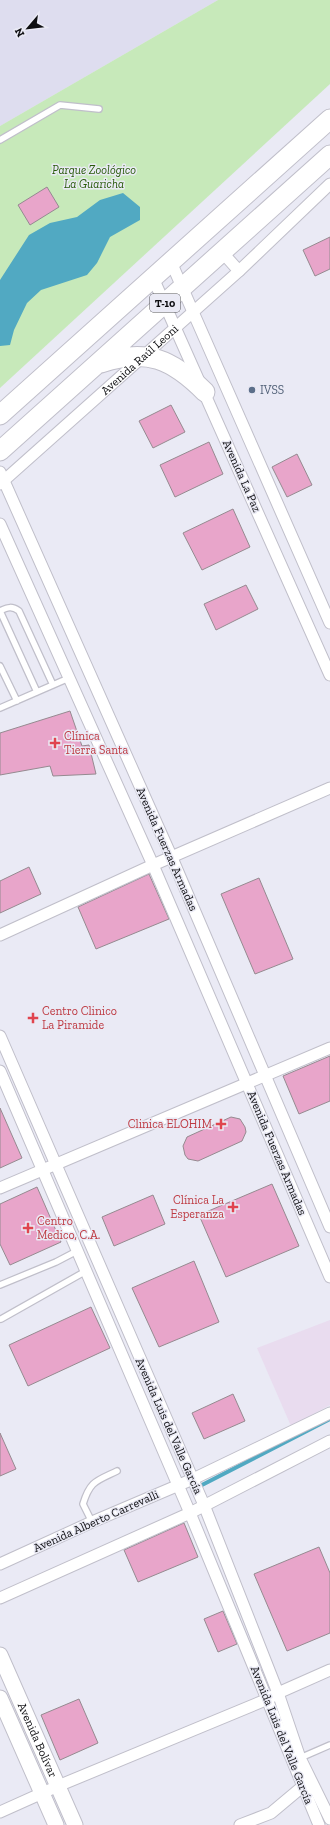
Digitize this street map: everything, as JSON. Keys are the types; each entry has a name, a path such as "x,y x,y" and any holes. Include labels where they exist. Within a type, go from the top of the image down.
{"highway":[{"name":"T-10","path":"0,415 330,119"},
{"name":"Avenida Raúl Leoni","path":"0,451 330,155"},
{"path":"96,365 126,357 144,356 163,361 175,367 192,379 205,392"}],"street":[{"name":"Avenida Raúl Leoni","path":"1,479 144,356 239,271 330,184"},
{"path":"222,252 239,271"},
{"name":"Avenida La Paz","path":"171,262 330,623"},
{"name":"Avenida La Paz","path":"153,278 330,675"},
{"name":"Avenida Fuerzas Armadas","path":"1,479 172,858 330,1227"},
{"name":"Avenida Fuerzas Armadas","path":"0,524 153,865 248,1083 330,1278"},
{"path":"0,935 153,865 330,788"},
{"name":"Avenida Luis del Valle García","path":"0,1036 204,1505 278,1693 300,1758 330,1819"},
{"path":"0,1188 330,1048"},
{"name":"Avenida Luis del Valle García","path":"0,1071 190,1513 319,1825"},
{"name":"Avenida Alberto Carrevalli","path":"0,1564 92,1522 193,1479 330,1413"},
{"path":"0,1598 190,1513 330,1441"},
{"name":"Avenida Bolívar","path":"0,1655 75,1825"},
{"path":"0,1812 58,1786 268,1699 330,1670"},
{"name":"Avenida Bolívar","path":"0,1698 56,1825"},
{"path":"240,1825 271,1813 302,1787"}],"lane":[{"path":"0,140 60,105 99,109"},
{"path":"37,692 0,611 8,607 15,608 20,611 53,685"},
{"path":"0,666 17,700"},
{"path":"0,708 69,678"},
{"path":"0,1285 56,1262 77,1251"},
{"path":"1,1319 86,1271"},
{"path":"92,1522 83,1504 87,1492 95,1481 117,1471"},
{"path":"300,1758 330,1745"}],"shaded area":[{"path":"0,0 218,0 0,126"},
{"path":"330,1320 330,1405 291,1426 257,1348"}],"green space":[{"name":"Parque Zoológico La Guaricha","path":"218,0 330,0 330,84 0,388 0,126"}],"water":[{"path":"123,193 140,207 140,220 110,237 97,263 87,275 41,290 27,303 14,330 10,345 0,346 0,280 29,235 50,223 77,217 100,200"}],"building":[{"path":"47,187 59,207 30,225 18,205"},
{"path":"330,237 330,269 315,276 303,250"},
{"path":"171,405 185,432 153,448 139,421"},
{"path":"209,442 223,474 175,497 160,465"},
{"path":"297,454 312,485 287,497 272,467"},
{"path":"233,509 250,547 202,570 183,533"},
{"path":"246,585 258,609 216,630 204,604"},
{"path":"70,711 82,746 89,745 96,774 53,776 50,766 0,775 0,733"},
{"path":"29,867 41,894 0,913 0,881"},
{"path":"149,874 169,919 96,949 78,907"},
{"path":"259,878 293,959 255,974 221,894"},
{"path":"330,1056 330,1101 299,1114 283,1076"},
{"path":"0,1108 22,1158 0,1168"},
{"path":"231,1117 240,1119 245,1127 246,1132 242,1141 198,1161 188,1159 185,1155 183,1146 187,1137"},
{"path":"272,1184 299,1246 226,1277 199,1215"},
{"name":"Centro Medico, C.A.","path":"37,1187 61,1242 10,1265 0,1244 0,1204"},
{"path":"153,1195 165,1224 114,1246 102,1217"},
{"path":"194,1261 219,1322 159,1347 132,1288"},
{"path":"91,1307 110,1348 28,1386 9,1345"},
{"path":"233,1394 245,1421 204,1439 192,1413"},
{"path":"0,1433 16,1469 0,1476"},
{"path":"184,1523 198,1557 138,1582 124,1550"},
{"path":"319,1547 330,1573 330,1633 287,1651 254,1574"},
{"path":"223,1611 237,1644 218,1652 204,1619"},
{"path":"79,1699 98,1743 60,1760 41,1715"}],"waterway":[{"path":"202,1485 330,1419"}],"place":[{"name":"IVSS","path":"252,390"},
{"name":"Clínica Tierra Santa","path":"55,743"},
{"name":"Centro Clinico La Piramide","path":"33,1018"},
{"name":"Clinica ELOHIM","path":"221,1124"},
{"name":"Clínica La Esperanza","path":"233,1207"},
{"name":"Centro Medico, C.A.","path":"28,1228"}]}
